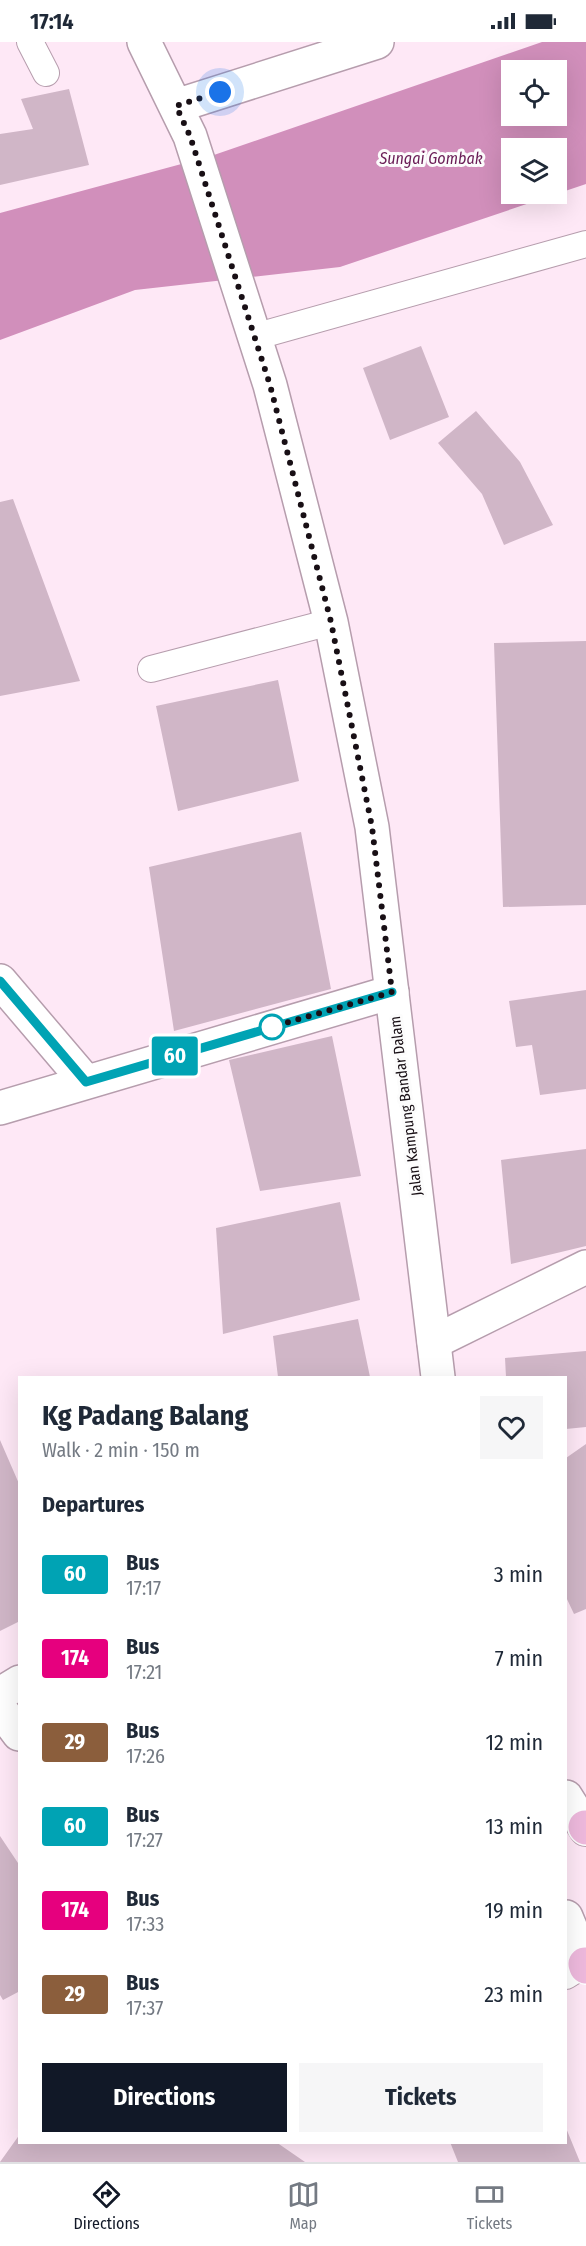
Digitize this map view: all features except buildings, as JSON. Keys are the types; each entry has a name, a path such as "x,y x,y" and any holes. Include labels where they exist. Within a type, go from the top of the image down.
{"street":[{"name":"Jalan Kampung Bandar Dalam","path":"144,42 190,136 270,385 331,622 372,827 438,1376"},
{"path":"176,106 377,42"},
{"path":"0,981 86,1082"},
{"path":"0,1108 392,992"},
{"path":"434,1342 586,1267"},
{"path":"0,1695 18,1683"},
{"path":"0,1709 18,1733"},
{"path":"0,1746 18,1735"},
{"path":"567,1799 586,1828"},
{"path":"567,1919 586,1965"}],"lane":[{"path":"30,42 46,73"},
{"path":"254,337 586,244"},
{"path":"151,669 331,622"},
{"path":"567,1975 586,1965"}],"water":[{"name":"Sungai Gombak","path":"542,42 586,42 586,184 567,190 567,138 501,138 501,204 527,204 340,267 135,290 0,340 0,213 211,156"}],"bus line":[{"name":"60","path":"0,981 86,1082 392,992"}],"route":[{"path":"220,92 176,106 190,136 270,385 331,622 372,827 392,992 272,1027"}]}
